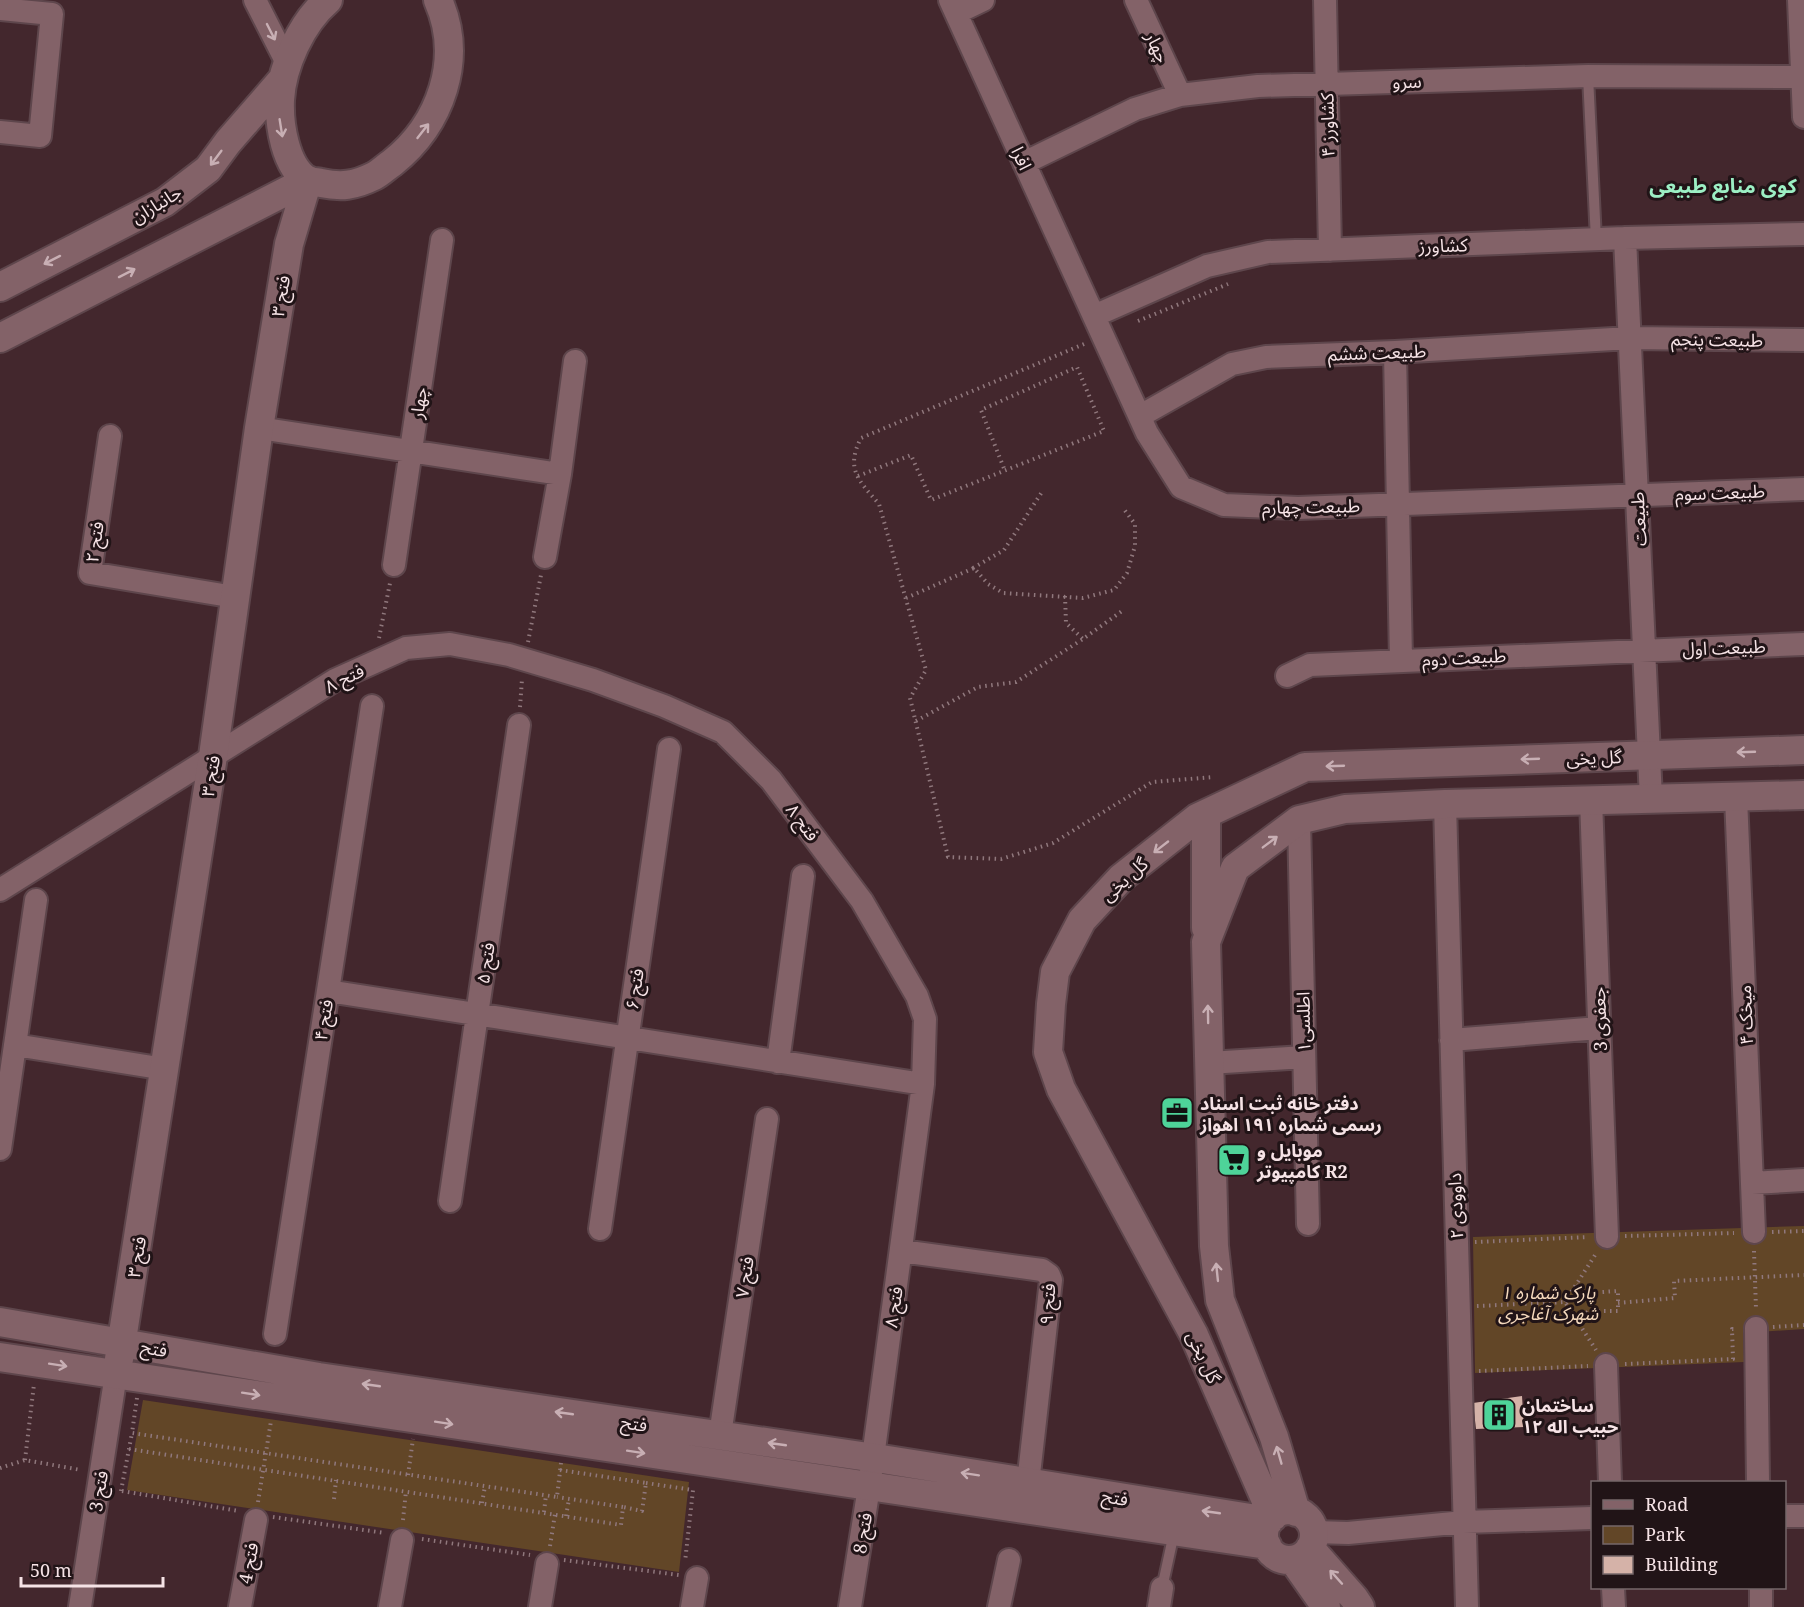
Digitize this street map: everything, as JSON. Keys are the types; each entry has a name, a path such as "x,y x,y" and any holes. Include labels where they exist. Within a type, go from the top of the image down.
{"street":[{"path":"255,0 284,72"},
{"path":"328,0 297,38 284,72 279,116 284,141 293,164 308,180 341,187 375,176 408,150 431,120 445,86 449,54 448,27 438,0"},
{"path":"953,6 983,0"},
{"name":"چهار","path":"1136,0 1180,95"},
{"name":"کشاورز ۴","path":"1325,0 1330,250"},
{"path":"1798,0 1804,117"},
{"name":"افرا","path":"953,6 1099,326"},
{"path":"0,9 54,7 40,136 0,132"},
{"name":"جانبازان","path":"0,286 165,202 208,169 284,72"},
{"name":"سرو","path":"1024,163 1135,109 1180,95 1258,86 1588,76 1803,77"},
{"path":"0,338 308,180"},
{"name":"فتح ۳","path":"116,1374 123,1342 213,756 259,428 289,244 308,180"},
{"name":"کشاورز","path":"1099,326 1207,266 1268,252 1625,238 1804,234"},
{"name":"طبیعت","path":"1625,238 1651,799"},
{"name":"چهار","path":"394,565 442,240"},
{"name":"طبیعت چهارم","path":"1099,326 1147,433 1181,487 1224,505 1298,508 1637,494"},
{"name":"طبیعت پنجم","path":"1630,338 1804,340"},
{"name":"طبیعت ششم","path":"1140,416 1232,364 1266,357 1630,338"},
{"path":"1395,352 1401,660"},
{"path":"545,557 560,474 575,361"},
{"path":"259,428 560,474"},
{"name":"فتح ۲","path":"110,436 90,573 235,597"},
{"name":"طبیعت سوم","path":"1637,494 1804,489"},
{"name":"فتح ۸","path":"0,890 335,680 406,648 450,644 509,655 592,680 664,706 723,732 771,780 862,901 917,996 925,1019 923,1084 873,1458"},
{"name":"طبیعت اول","path":"1644,649 1804,644"},
{"name":"طبیعت دوم","path":"1287,676 1310,664 1644,649"},
{"name":"فتح ۴","path":"275,1334 372,706"},
{"name":"فتح ۵","path":"450,1201 519,725"},
{"name":"فتح ۶","path":"600,1229 669,749"},
{"name":"گل یخی","path":"1289,1534 1194,1335 1061,1089 1048,1052 1055,972 1082,920 1121,878 1197,818 1305,767 1804,750"},
{"name":"گل یخی","path":"1289,1534 1274,1437 1220,1300 1214,1246 1206,942 1235,868 1299,820 1345,809 1445,804 1804,795"},
{"name":"میخک ۴","path":"1736,797 1754,1232"},
{"name":"3 جعفری","path":"1591,800 1607,1237"},
{"name":"داوودی ۲","path":"1445,804 1467,1607"},
{"path":"1206,814 1206,942"},
{"name":"اطلسی۱","path":"1299,820 1308,1224"},
{"path":"778,1062 803,876"},
{"path":"0,1149 36,900"},
{"path":"328,991 923,1084"},
{"path":"1451,1040 1599,1028"},
{"path":"15,1045 165,1069"},
{"path":"1209,1064 1304,1057"},
{"name":"فتح ۷","path":"720,1436 767,1119"},
{"path":"1752,1183 1804,1180"},
{"name":"فتح ۹","path":"901,1251 1042,1270 1049,1275 1051,1280 1028,1483"},
{"name":"فتح","path":"0,1322 319,1377 873,1458 1028,1483 1289,1534"},
{"path":"1756,1328 1758,1481"},
{"name":"فتح","path":"0,1357 1174,1533 1289,1534"},
{"path":"1606,1365 1610,1481"},
{"name":"فتح 3","path":"80,1607 116,1374"},
{"name":"فتح 8","path":"850,1607 873,1458"},
{"path":"1786,1516 1804,1516"},
{"name":"فتح 4","path":"240,1607 256,1517"},
{"path":"1289,1534 1348,1533 1464,1522 1591,1518"},
{"path":"1289,1534 1326,1607"},
{"path":"1289,1534 1354,1598 1360,1607"},
{"path":"390,1607 402,1538"},
{"path":"999,1607 1009,1560"},
{"path":"540,1607 547,1561"},
{"path":"688,1573 692,1607"},
{"path":"1613,1589 1614,1607"},
{"path":"1761,1589 1761,1607"}],"lane":[{"path":"1588,76 1596,240"},
{"path":"1161,1597 1174,1533"}],"path":[{"path":"1135,322 1231,283"},
{"path":"1099,326 861,438 857,447 853,468 879,504 926,670 910,698 948,857 1001,859 1053,843 1152,782 1214,777"},
{"path":"858,476 911,455 931,500 1005,471 1104,431 1077,367 981,410 1005,471"},
{"path":"906,598 970,570 1004,549 1042,492"},
{"path":"970,570 974,568 988,584 1003,593 1083,598 1114,590 1127,573 1135,546 1135,524 1123,508"},
{"path":"1065,596 1066,623 1083,639"},
{"path":"916,721 978,687 1016,682 1122,611"},
{"path":"1456,1242 1804,1231"},
{"path":"1754,1232 1756,1328"},
{"path":"1565,1302 1607,1237"},
{"path":"1618,1303 1675,1298 1674,1281 1804,1275"},
{"path":"1577,1284 1587,1293 1618,1291 1618,1311 1588,1311 1577,1320"},
{"path":"1458,1306 1565,1302"},
{"path":"1565,1302 1606,1365"},
{"path":"1460,1372 1733,1359 1732,1329 1804,1325"},
{"path":"25,1460 35,1376"},
{"path":"137,1393 132,1433 642,1511 646,1483"},
{"path":"256,1517 273,1414"},
{"path":"408,1475 414,1435"},
{"path":"557,1497 563,1441"},
{"path":"129,1449 621,1525 623,1507"},
{"path":"0,1468 25,1460 86,1471"},
{"path":"122,1491 256,1517 547,1561 688,1573 693,1490 560,1470"},
{"path":"334,1499 336,1480"},
{"path":"482,1503 485,1486"},
{"path":"402,1538 406,1491"},
{"path":"544,1512 546,1495"},
{"path":"566,1516 569,1499"},
{"path":"547,1561 555,1514"}],"green space":[{"name":"پارک شماره ۱ شهرک آغاجری","path":"1804,1226 1804,1329 1743,1333 1744,1362 1475,1373 1473,1237"},
{"path":"143,1400 689,1482 679,1572 127,1490"}],"building":[{"name":"ساختمان حبیب اله ۱۲","path":"1522,1396 1524,1427 1476,1429 1473,1403"}],"place":[{"name":"دفتر خانه ثبت اسناد رسمی شماره ۱۹۱ اهواز","path":"1177,1113"},
{"name":"موبایل و کامپیوتر R2","path":"1234,1160"},
{"name":"ساختمان حبیب اله ۱۲","path":"1499,1415"}],"district":[{"name":"کوی منابع طبیعی","path":"1723,185"}]}
